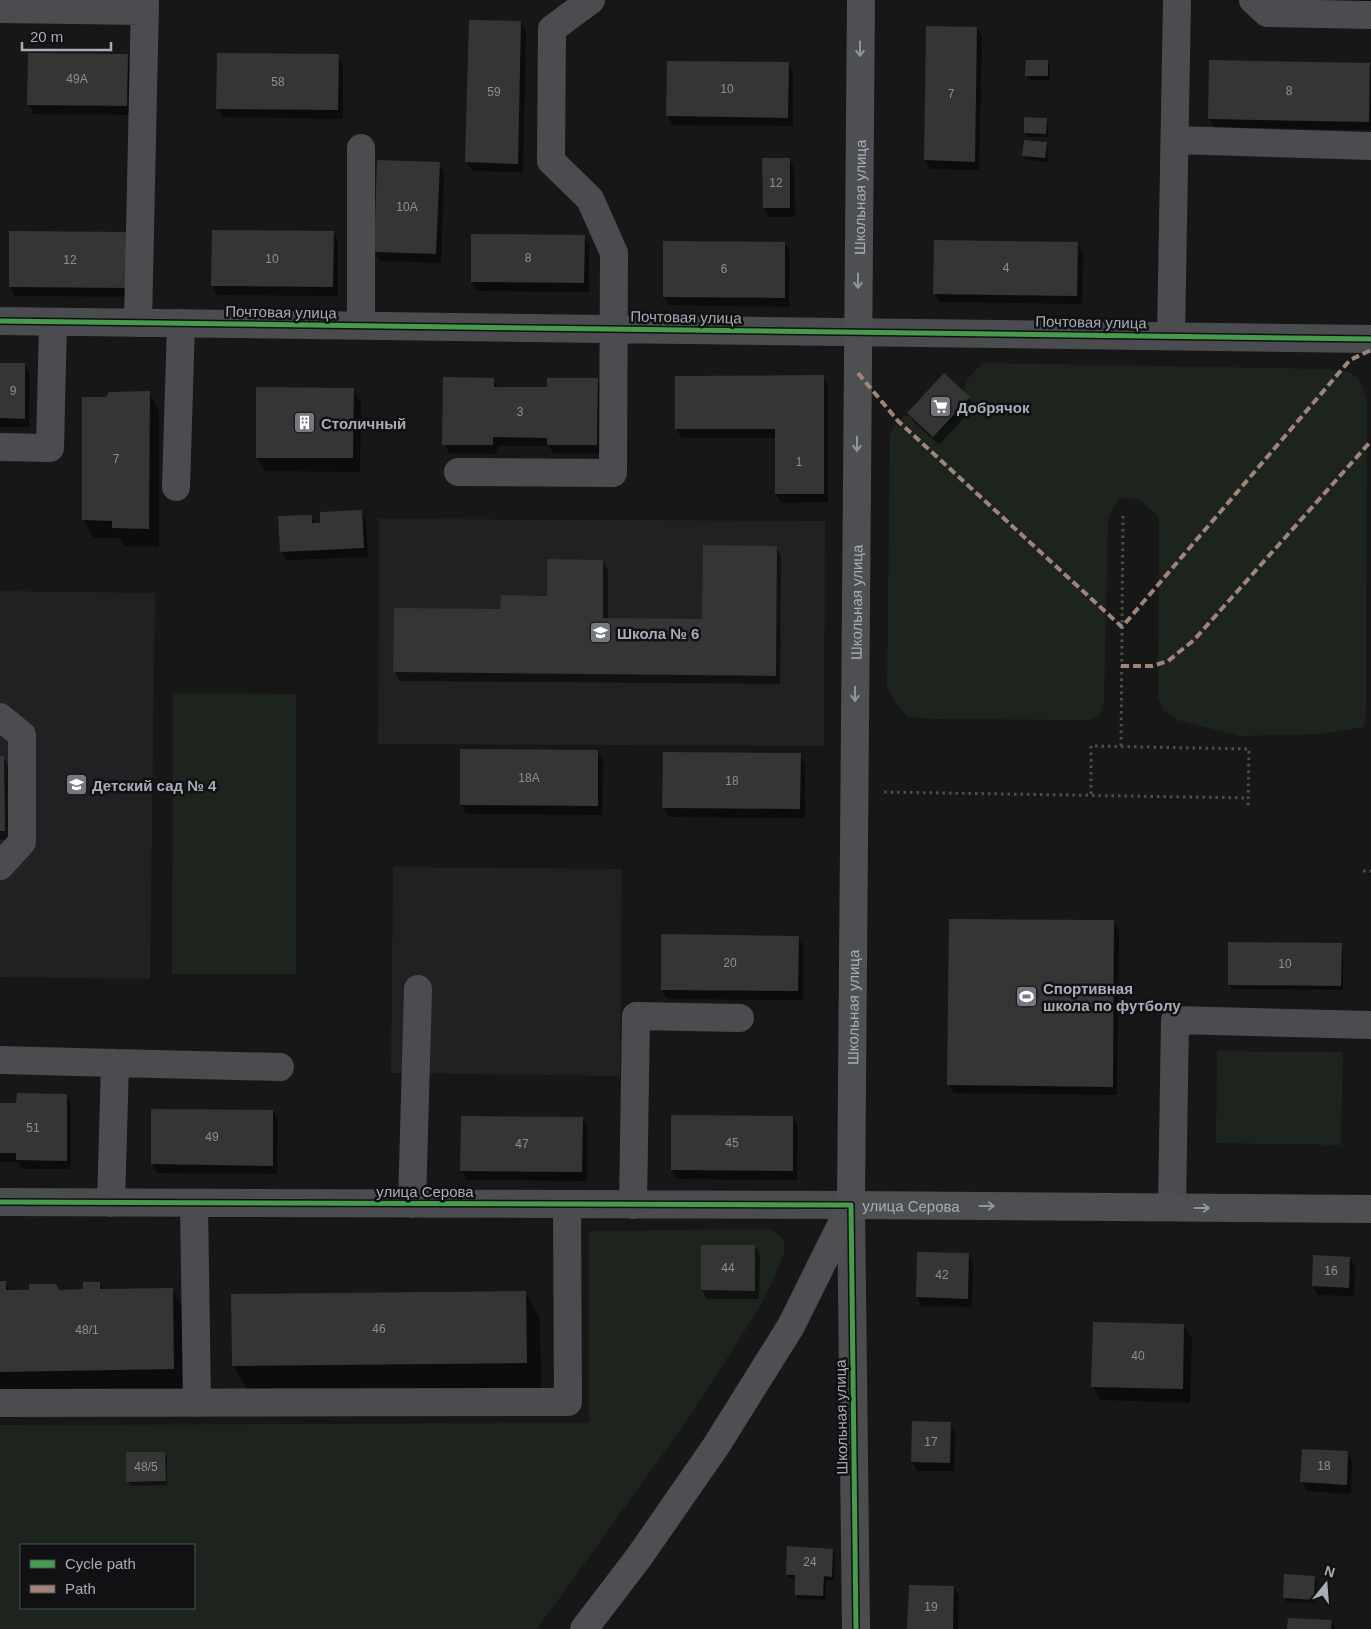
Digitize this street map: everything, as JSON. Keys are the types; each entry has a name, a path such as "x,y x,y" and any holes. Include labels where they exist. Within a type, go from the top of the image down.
{"main road":[{"name":"Школьная улица","path":"584,1629 638,1557 716,1446 791,1326 851,1205 861,0"},
{"name":"улица Серова","path":"851,1205 1371,1209"}],"street":[{"path":"458,472 613,473 614,253 590,199 551,161 552,29 591,0"},
{"path":"1171,336 1178,0"},
{"path":"1253,0 1267,13 1371,15"},
{"path":"0,9 145,6 138,322"},
{"path":"1175,140 1371,146"},
{"path":"360,325 361,148"},
{"name":"Почтовая улица","path":"0,321 1371,339"},
{"path":"0,447 50,448 52,322"},
{"path":"176,487 181,323"},
{"path":"0,717 22,736 22,842 0,866"},
{"path":"412,1204 418,989"},
{"path":"633,1205 636,1016 740,1018"},
{"path":"1172,1207 1175,1020 1371,1025"},
{"path":"0,1060 280,1067"},
{"path":"111,1203 115,1063"},
{"name":"улица Серова","path":"0,1202 851,1205"},
{"path":"194,1203 198,1402"},
{"path":"0,1403 568,1402 567,1204"},
{"name":"Школьная улица","path":"851,1205 856,1629"}],"path":[{"path":"1121,746 1123,514"},
{"path":"1091,794 1092,746 1249,749 1248,809"},
{"path":"854,791 1248,798"},
{"path":"1364,871 1371,871"}],"shaded area":[{"path":"983,363 1326,369 1344,371 1354,375 1361,384 1367,401 1366,716 1364,727 1323,734 1239,736 1178,720 1163,710 1158,697 1159,517 1139,499 1119,498 1108,518 1104,702 1100,715 1091,720 935,719 908,717 893,699 887,687 890,433 898,422 906,416 913,416 942,426 950,423 955,419 960,410 968,378"},
{"name":"Школа № 6","path":"379,519 825,521 824,746 378,744"},
{"name":"Детский сад № 4","path":"0,591 155,593 150,979 0,977"},
{"path":"173,693 296,694 296,974 172,974"},
{"path":"393,867 622,869 620,1076 391,1073"},
{"path":"1217,1051 1343,1052 1341,1145 1216,1143"},
{"path":"768,1229 779,1235 784,1242 784,1253 758,1310 686,1422 537,1629 0,1629 0,1425 589,1423 589,1231"}],"building":[{"path":"469,20 521,21 518,164 465,162"},
{"path":"926,26 977,27 975,162 924,160"},
{"path":"28,53 128,54 127,106 27,105"},
{"path":"217,53 339,54 338,110 216,109"},
{"path":"1026,60 1048,60 1048,76 1025,76"},
{"path":"1209,60 1370,63 1369,122 1208,119"},
{"path":"667,61 789,62 788,118 666,116"},
{"path":"1024,117 1047,118 1046,134 1024,133"},
{"path":"1024,140 1047,142 1045,158 1022,156"},
{"path":"762,158 790,158 790,208 763,208"},
{"path":"377,160 440,162 436,254 374,252"},
{"path":"212,230 334,231 333,287 211,286"},
{"path":"9,231 131,232 131,288 9,287"},
{"path":"471,234 585,235 584,283 471,282"},
{"path":"934,240 1078,242 1077,296 933,294"},
{"path":"663,241 785,242 785,298 663,297"},
{"path":"0,363 25,363 25,419 0,418"},
{"path":"944,373 970,397 933,437 907,413"},
{"path":"824,375 824,494 775,494 775,429 675,429 675,376"},
{"path":"443,377 494,378 494,387 547,387 547,378 598,378 597,445 547,445 547,438 493,437 493,445 442,445"},
{"name":"Столичный","path":"256,387 354,388 353,458 256,458"},
{"path":"150,391 149,529 112,528 112,521 82,520 82,397 106,397 109,392"},
{"path":"362,510 364,548 280,552 278,516 312,515 312,523 320,523 320,512"},
{"path":"703,545 777,546 776,676 393,672 394,608 500,609 501,595 547,596 547,559 603,560 603,618 702,619"},
{"path":"460,749 598,750 598,806 460,805"},
{"path":"663,752 801,753 800,809 662,808"},
{"path":"0,756 4,756 5,831 0,831"},
{"path":"949,919 1114,920 1113,1087 947,1085"},
{"path":"661,934 799,936 798,991 661,990"},
{"path":"1228,942 1342,943 1341,986 1228,985"},
{"path":"17,1093 67,1094 67,1161 16,1160 16,1153 0,1153 0,1103 16,1103"},
{"path":"151,1109 273,1110 273,1166 151,1164"},
{"path":"671,1115 793,1116 793,1171 671,1170"},
{"path":"461,1116 583,1117 582,1172 460,1171"},
{"path":"701,1245 755,1245 755,1291 701,1290"},
{"path":"917,1252 969,1253 968,1299 916,1297"},
{"path":"1313,1255 1350,1257 1349,1288 1312,1286"},
{"path":"0,1281 6,1281 6,1290 29,1290 29,1284 56,1284 59,1290 83,1289 83,1282 100,1282 100,1289 173,1288 174,1369 0,1372"},
{"path":"526,1291 527,1363 232,1366 231,1294"},
{"path":"1093,1322 1184,1324 1183,1389 1091,1387"},
{"path":"912,1421 951,1422 950,1463 911,1462"},
{"path":"1302,1449 1348,1451 1347,1485 1300,1482"},
{"path":"126,1452 165,1452 166,1481 126,1482"},
{"path":"787,1546 833,1549 832,1577 824,1576 823,1596 795,1595 795,1575 786,1575"},
{"path":"1284,1574 1315,1576 1314,1600 1283,1598"},
{"path":"909,1585 954,1586 953,1629 907,1629"},
{"path":"1288,1618 1332,1620 1331,1629 1287,1629"}],"marked path":[{"path":"858,373 898,421 1122,627 1350,360 1371,350"},
{"path":"1121,666 1152,666 1168,661 1194,640 1371,441"}],"cycle path":[{"path":"0,321 1371,339"},
{"path":"0,1202 851,1205 856,1629"}],"place":[{"name":"Добрячок","path":"941,407"},
{"name":"Столичный","path":"305,423"},
{"name":"Школа № 6","path":"601,633"},
{"name":"Детский сад № 4","path":"76,785"},
{"name":"Спортивная школа по футболу","path":"1027,997"}]}
